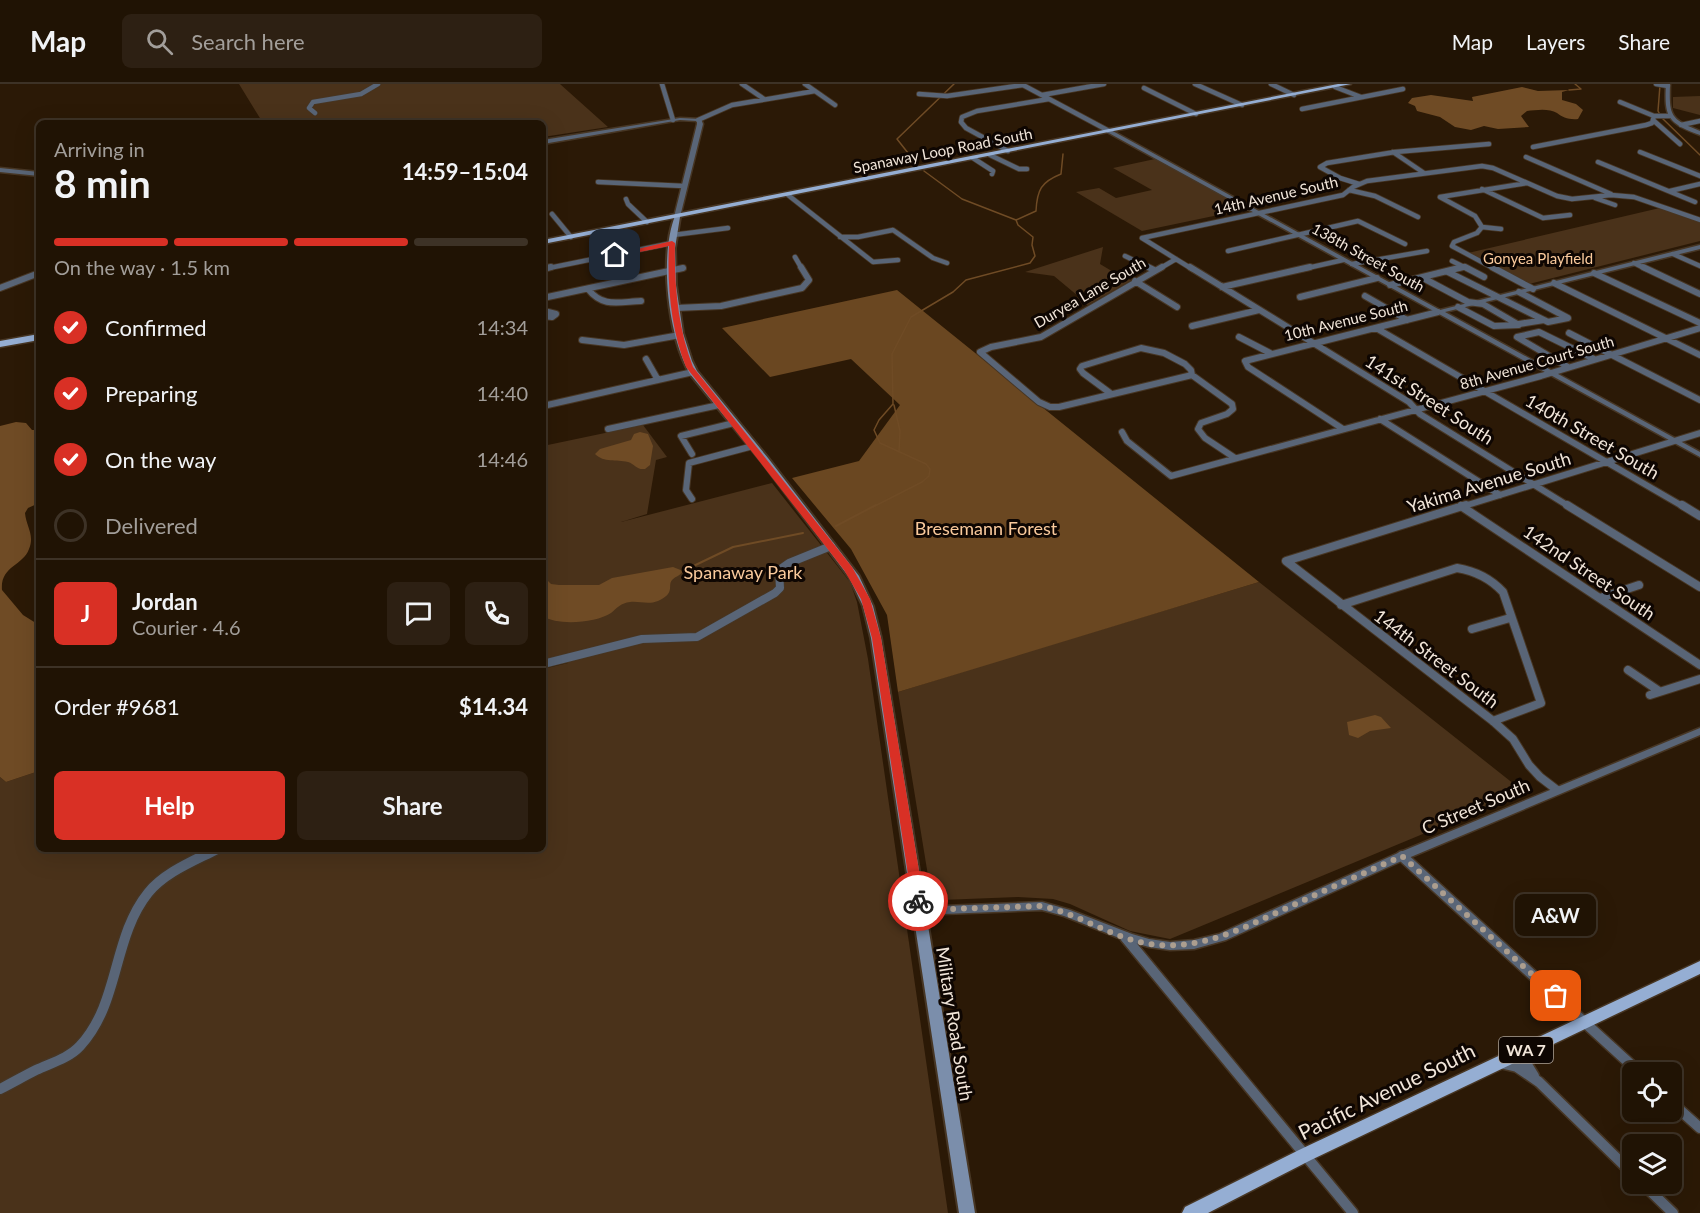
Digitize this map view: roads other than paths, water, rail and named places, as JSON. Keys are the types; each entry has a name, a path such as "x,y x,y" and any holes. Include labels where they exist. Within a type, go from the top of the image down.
{"main road":[{"name":"Spanaway Loop Road South","path":"546,241 1348,84"},
{"name":"Military Road South","path":"677,217 673,239 677,269 676,308 684,356 693,372 854,576 871,616 967,1213"},
{"path":"0,344 36,338"},
{"name":"Pacific Avenue South","path":"1191,1213 1305,1155 1700,967"}],"street":[{"path":"315,113 309,108 313,102 361,94 378,84"},
{"path":"662,84 673,120"},
{"path":"742,84 764,99"},
{"path":"805,84 835,105"},
{"path":"1042,95 1103,84"},
{"path":"1195,84 1242,105"},
{"path":"1271,84 1294,95"},
{"path":"919,94 947,96 1029,85"},
{"name":"138th Street South","path":"1029,85 1049,99 1700,455"},
{"path":"1663,85 1667,116"},
{"path":"1335,87 1363,98"},
{"path":"1144,88 1196,114"},
{"path":"1302,109 1403,89"},
{"path":"546,141 673,120 698,120 725,106 815,91"},
{"path":"1008,152 966,128 961,118 977,111 1049,99"},
{"path":"1620,102 1655,117 1680,144"},
{"path":"1533,147 1646,125 1655,117 1667,116 1700,133"},
{"name":"Military Road South","path":"677,217 700,124 698,120"},
{"path":"1682,125 1700,121"},
{"path":"1359,184 1333,175 1320,166 1393,152 1489,144"},
{"path":"1393,152 1424,173"},
{"path":"1640,152 1700,176"},
{"path":"990,155 1019,169 1027,169"},
{"path":"1526,157 1612,195"},
{"path":"973,158 993,171 992,174"},
{"path":"1598,162 1695,202"},
{"name":"14th Avenue South","path":"1142,238 1343,195 1359,184 1424,173 1486,166 1527,183"},
{"path":"0,170 36,174"},
{"path":"598,182 684,186"},
{"path":"1501,229 1482,226 1475,216 1440,197 1527,183 1564,198 1619,195 1660,204 1700,220"},
{"path":"1670,191 1700,184"},
{"path":"1482,189 1546,218 1570,215"},
{"path":"1349,190 1375,196 1418,217"},
{"path":"788,195 871,261 876,263 898,260"},
{"path":"1594,197 1615,205"},
{"path":"626,199 628,204 647,222"},
{"path":"552,214 571,237"},
{"path":"1228,251 1360,221 1405,244"},
{"path":"1482,226 1477,234 1456,240 1452,245 1458,251 1533,288"},
{"path":"546,268 728,228"},
{"path":"838,236 858,237 892,230 933,258 947,263"},
{"name":"141st Street South","path":"1142,238 1409,402 1448,432 1700,587"},
{"name":"10th Avenue South","path":"1343,429 1248,367 1245,362 1270,353 1700,247"},
{"path":"1352,264 1427,251"},
{"path":"1673,254 1700,266"},
{"path":"1125,256 1154,270"},
{"path":"676,308 721,306 802,288 809,280 795,257"},
{"name":"Duryea Lane South","path":"1110,393 1050,407 1039,402 980,351 1041,337 1154,270 1176,260"},
{"path":"1221,287 1343,260"},
{"path":"1452,261 1484,278"},
{"path":"1634,263 1700,294"},
{"path":"1390,285 1464,267"},
{"path":"546,297 677,269"},
{"path":"1448,272 1546,321"},
{"path":"1594,273 1700,323"},
{"path":"0,288 36,274"},
{"path":"1300,297 1377,278"},
{"path":"1423,278 1468,302 1483,304 1519,324"},
{"path":"1135,281 1177,307"},
{"path":"1554,283 1700,355"},
{"path":"588,289 596,299 602,302 641,301"},
{"path":"1458,308 1496,327 1507,328 1519,324 1568,318 1519,292"},
{"path":"1365,296 1407,320"},
{"path":"1192,326 1259,310"},
{"name":"140th Street South","path":"1376,328 1700,516"},
{"name":"8th Avenue Court South","path":"1122,432 1127,441 1171,476 1549,373 1700,328"},
{"path":"1568,367 1517,337 1541,333 1594,359"},
{"path":"1569,333 1700,400"},
{"path":"582,340 604,344 629,344 680,335"},
{"path":"1239,337 1270,353"},
{"path":"1192,375 1110,393 1083,373 1081,367 1087,363 1145,348 1176,359 1188,367 1192,375 1232,404 1233,409 1230,412 1198,424 1198,429 1205,438 1235,458"},
{"path":"646,359 658,380"},
{"path":"546,405 693,372"},
{"path":"608,429 719,405"},
{"path":"1380,419 1500,495"},
{"path":"692,454 681,436 734,423"},
{"name":"Yakima Avenue South","path":"1286,561 1700,433"},
{"path":"692,500 686,490 691,462 753,446"},
{"name":"142nd Street South","path":"1461,506 1700,665"},
{"path":"546,663 570,659 638,639 653,637 686,640 697,637 778,591 781,584 779,570 785,565 831,546"},
{"name":"144th Street South","path":"1286,561 1493,721 1513,740 1529,765 1540,777 1557,790"},
{"path":"1341,605 1457,568 1465,569 1496,585 1503,592 1527,667 1541,700 1540,705 1493,721"},
{"path":"1600,598 1639,585"},
{"path":"1472,628 1510,618"},
{"path":"1628,670 1659,691"},
{"path":"1650,695 1700,679"},
{"name":"C Street South","path":"919,910 1042,906 1150,944 1176,946 1213,940 1402,856 1700,731"},
{"path":"0,1089 62,1059 79,1047 94,1029 104,1010 132,922 145,898 166,878 212,852"},
{"path":"1402,856 1628,1062"},
{"path":"1125,937 1353,1213"},
{"path":"1528,1049 1525,1058 1527,1064 1539,1082"},
{"path":"1499,1063 1517,1067 1539,1082 1622,1163"},
{"path":"1682,1112 1700,1128"},
{"path":"1653,1194 1673,1213"}],"waterway":[{"path":"919,167 897,139 954,84"},
{"path":"1569,90 1581,89 1575,84"},
{"path":"1660,85 1658,111 1662,118 1700,155"},
{"path":"1016,220 1036,211 1041,188 1049,180 1061,174 1063,154"},
{"path":"924,171 962,199 1016,220"},
{"path":"899,452 880,443 874,430 879,420 893,404 892,354 911,317 953,292 966,280 1030,263 1035,256 1032,245 1033,237 1018,225 1016,220"},
{"path":"894,405 900,431 899,452"},
{"path":"873,507 922,482 929,476 930,469 926,464 899,452"},
{"path":"836,526 876,505"},
{"path":"683,571 733,547 803,533"}],"place":[{"name":"A&W","path":"1556,996"}],"park label":[{"name":"Gonyea Playfield","path":"1538,259"},
{"name":"Bresemann Forest","path":"986,529"},
{"name":"Spanaway Park","path":"743,573"}]}
